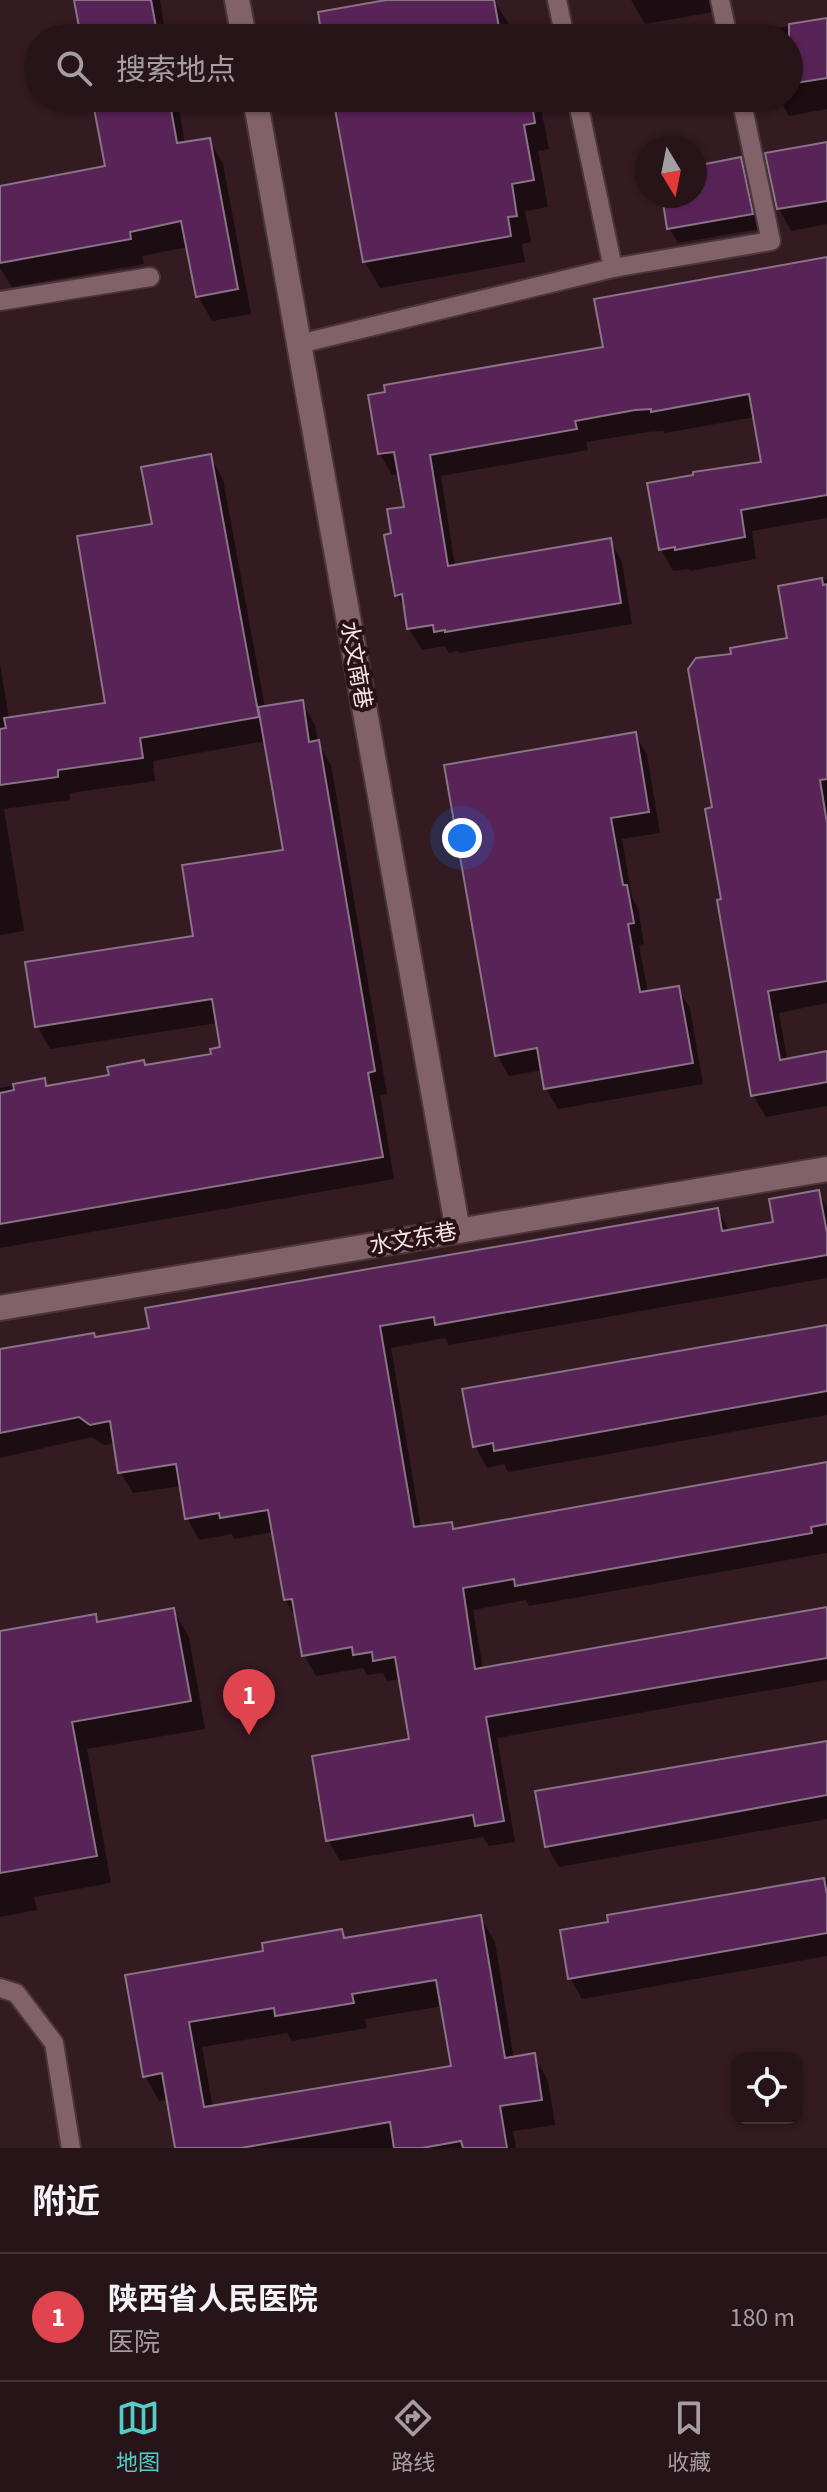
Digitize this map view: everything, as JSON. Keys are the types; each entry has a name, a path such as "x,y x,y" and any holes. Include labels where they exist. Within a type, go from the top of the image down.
{"street":[{"path":"237,0 241,24"},
{"name":"水文南巷","path":"258,112 458,1231"},
{"name":"水文东巷","path":"0,1308 827,1169"}],"lane":[{"path":"557,0 562,24"},
{"path":"720,0 725,24"},
{"path":"580,112 613,268"},
{"path":"299,344 613,268 771,241 744,112"},
{"path":"0,301 150,277"},
{"path":"0,1988 16,1993 54,2043 71,2148"}],"building":[{"path":"74,0 151,0 155,24 78,24"},
{"path":"386,0 494,0 498,24 320,24 318,12"},
{"path":"827,18 827,78 803,82 803,24 789,24"},
{"path":"95,112 171,112 177,143 210,138 238,289 196,297 181,221 130,232 131,239 0,263 0,186 105,166"},
{"path":"336,112 533,112 535,123 524,125 534,180 512,184 517,216 508,217 511,236 363,262"},
{"path":"827,142 827,201 777,209 765,153"},
{"path":"741,157 753,214 667,229 664,208 707,208 707,164"},
{"path":"827,257 827,495 741,510 745,537 659,550 647,483 693,475 693,472 761,462 749,394 651,412 651,409 635,410 575,421 577,429 430,455 448,566 611,538 621,603 445,632 434,632 433,625 407,629 402,594 395,596 384,535 391,533 387,509 404,507 394,452 378,454 368,395 385,392 384,385 603,347 594,299"},
{"path":"211,454 259,717 140,738 143,758 58,770 58,777 0,785 0,729 6,728 4,718 105,703 77,536 152,524 141,467"},
{"path":"822,578 823,585 827,584 827,779 820,780 827,823 827,981 768,991 780,1060 827,1051 827,1082 751,1096 717,900 721,899 705,809 712,807 688,669 696,658 731,654 730,648 787,638 778,586"},
{"path":"303,700 309,742 319,740 375,1071 368,1073 383,1157 0,1224 0,1093 14,1090 13,1084 45,1078 46,1086 109,1075 107,1067 144,1060 145,1065 211,1054 210,1049 220,1047 212,999 35,1027 25,962 193,936 182,865 283,850 258,707"},
{"path":"636,732 649,812 611,818 623,885 627,885 634,923 628,924 640,992 679,986 693,1063 544,1089 537,1048 495,1056 444,765"},
{"path":"819,1190 827,1233 827,1255 435,1325 434,1317 380,1326 414,1527 452,1522 453,1529 827,1462 827,1524 811,1527 812,1533 515,1586 514,1579 463,1588 475,1669 827,1607 827,1658 486,1717 504,1821 475,1826 473,1815 326,1841 312,1756 409,1739 395,1657 373,1661 372,1652 353,1655 352,1647 302,1656 292,1599 284,1600 268,1510 220,1518 219,1513 185,1519 176,1464 118,1473 110,1421 90,1425 79,1417 0,1433 0,1349 94,1333 95,1337 149,1328 145,1308 718,1208 722,1231 773,1222 769,1199"},
{"path":"827,1325 827,1391 494,1451 493,1443 473,1447 462,1389"},
{"path":"174,1608 191,1701 72,1722 97,1856 0,1873 0,1631 96,1614 97,1622"},
{"path":"827,1741 827,1795 545,1847 535,1791"},
{"path":"824,1878 827,1933 568,1979 560,1930 608,1922 607,1915"},
{"path":"481,1915 505,2058 535,2053 542,2100 500,2106 507,2148 463,2148 461,2141 422,2148 394,2148 390,2122 241,2148 175,2148 162,2073 143,2077 125,1975 263,1951 262,1943 342,1929 344,1938","holes":["436,1980 451,2066 204,2107 189,2022 274,2008 275,2016 354,2003 352,1994"]}],"place":[{"name":"陕西省人民医院","path":"249,1735"}]}
